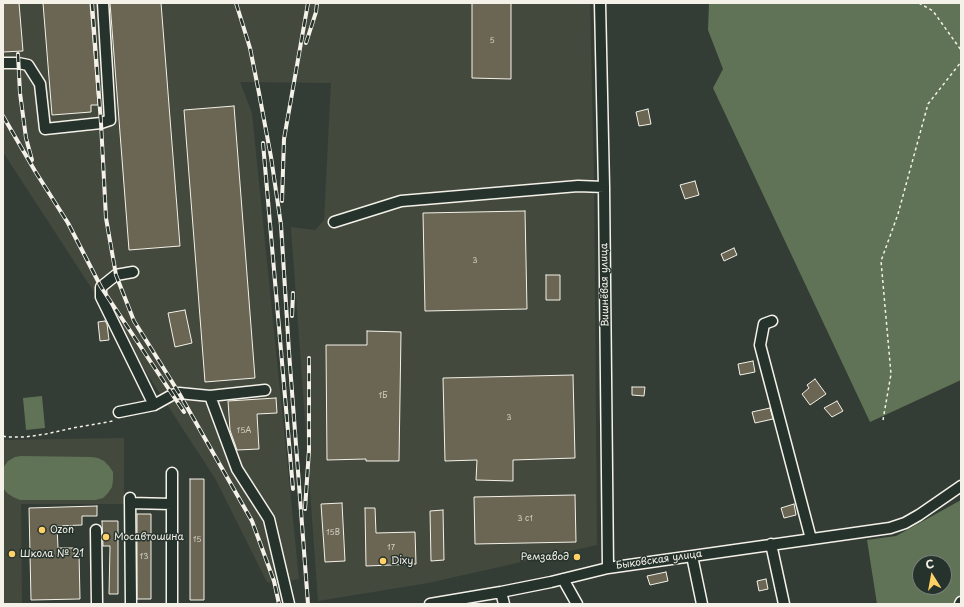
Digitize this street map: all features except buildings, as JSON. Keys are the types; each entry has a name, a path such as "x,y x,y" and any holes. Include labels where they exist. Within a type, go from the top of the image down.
{"street":[{"path":"3,63 28,65 40,84 45,129 101,123 110,120 103,3"},
{"name":"Вишнёвая улица","path":"600,3 604,187 608,568"},
{"path":"334,222 401,201 578,186 604,187"},
{"path":"133,272 116,275 101,288 101,297 154,405"},
{"path":"772,321 764,324 760,345 811,539"},
{"path":"119,412 154,405 172,395 179,393 210,396 265,390"},
{"path":"210,396 237,470 269,519 289,604"},
{"path":"172,473 172,604"},
{"name":"Быковская улица","path":"430,604 501,592 608,568 890,528 919,515 961,486"},
{"path":"130,604 130,500 172,504"},
{"path":"96,530 97,604"},
{"path":"771,544 784,604"},
{"path":"692,556 702,604"},
{"path":"563,579 577,604"},
{"path":"501,592 504,604"}],"path":[{"path":"919,3 933,11 961,50"},
{"path":"883,420 892,374 881,261 898,214 928,104 961,62"},
{"path":"3,436 25,437 113,421"}],"shaded area":[{"path":"3,3 590,3 594,176 597,545 428,583 318,601 291,227 315,230 324,220 331,83 240,82 252,113 299,579 280,583 267,582 216,480 3,152"},
{"name":"Школа № 21","path":"124,438 124,504 21,504 22,604 3,604 3,440"}],"green space":[{"path":"709,3 961,3 961,380 870,422 713,88 723,69 708,30"},
{"path":"42,396 45,428 26,430 23,398"},
{"path":"15,457 98,458 104,461 113,472 112,487 103,498 96,500 20,500 7,493 3,488 3,468 8,461"},
{"path":"961,500 961,604 877,604 867,540 896,536"}],"railway":[{"path":"92,3 106,218 116,275 134,321 179,393 252,521 274,581 279,604"},
{"path":"236,3 250,48 271,157 281,225 308,604"},
{"path":"282,201 284,139 308,3"},
{"path":"306,43 316,12 317,3"},
{"path":"18,54 20,93 26,138 32,160"},
{"path":"3,116 35,171 68,223 101,287 184,412"},
{"path":"263,143 293,489"},
{"path":"292,316 293,293"},
{"path":"305,509 309,450 309,358"}],"place":[{"name":"Ozon","path":"42,530"},
{"name":"Мосавтошина","path":"106,537"},
{"name":"Школа № 21","path":"12,554"},
{"name":"Ремзавод","path":"577,557"},
{"name":"Dixy","path":"383,561"}]}
